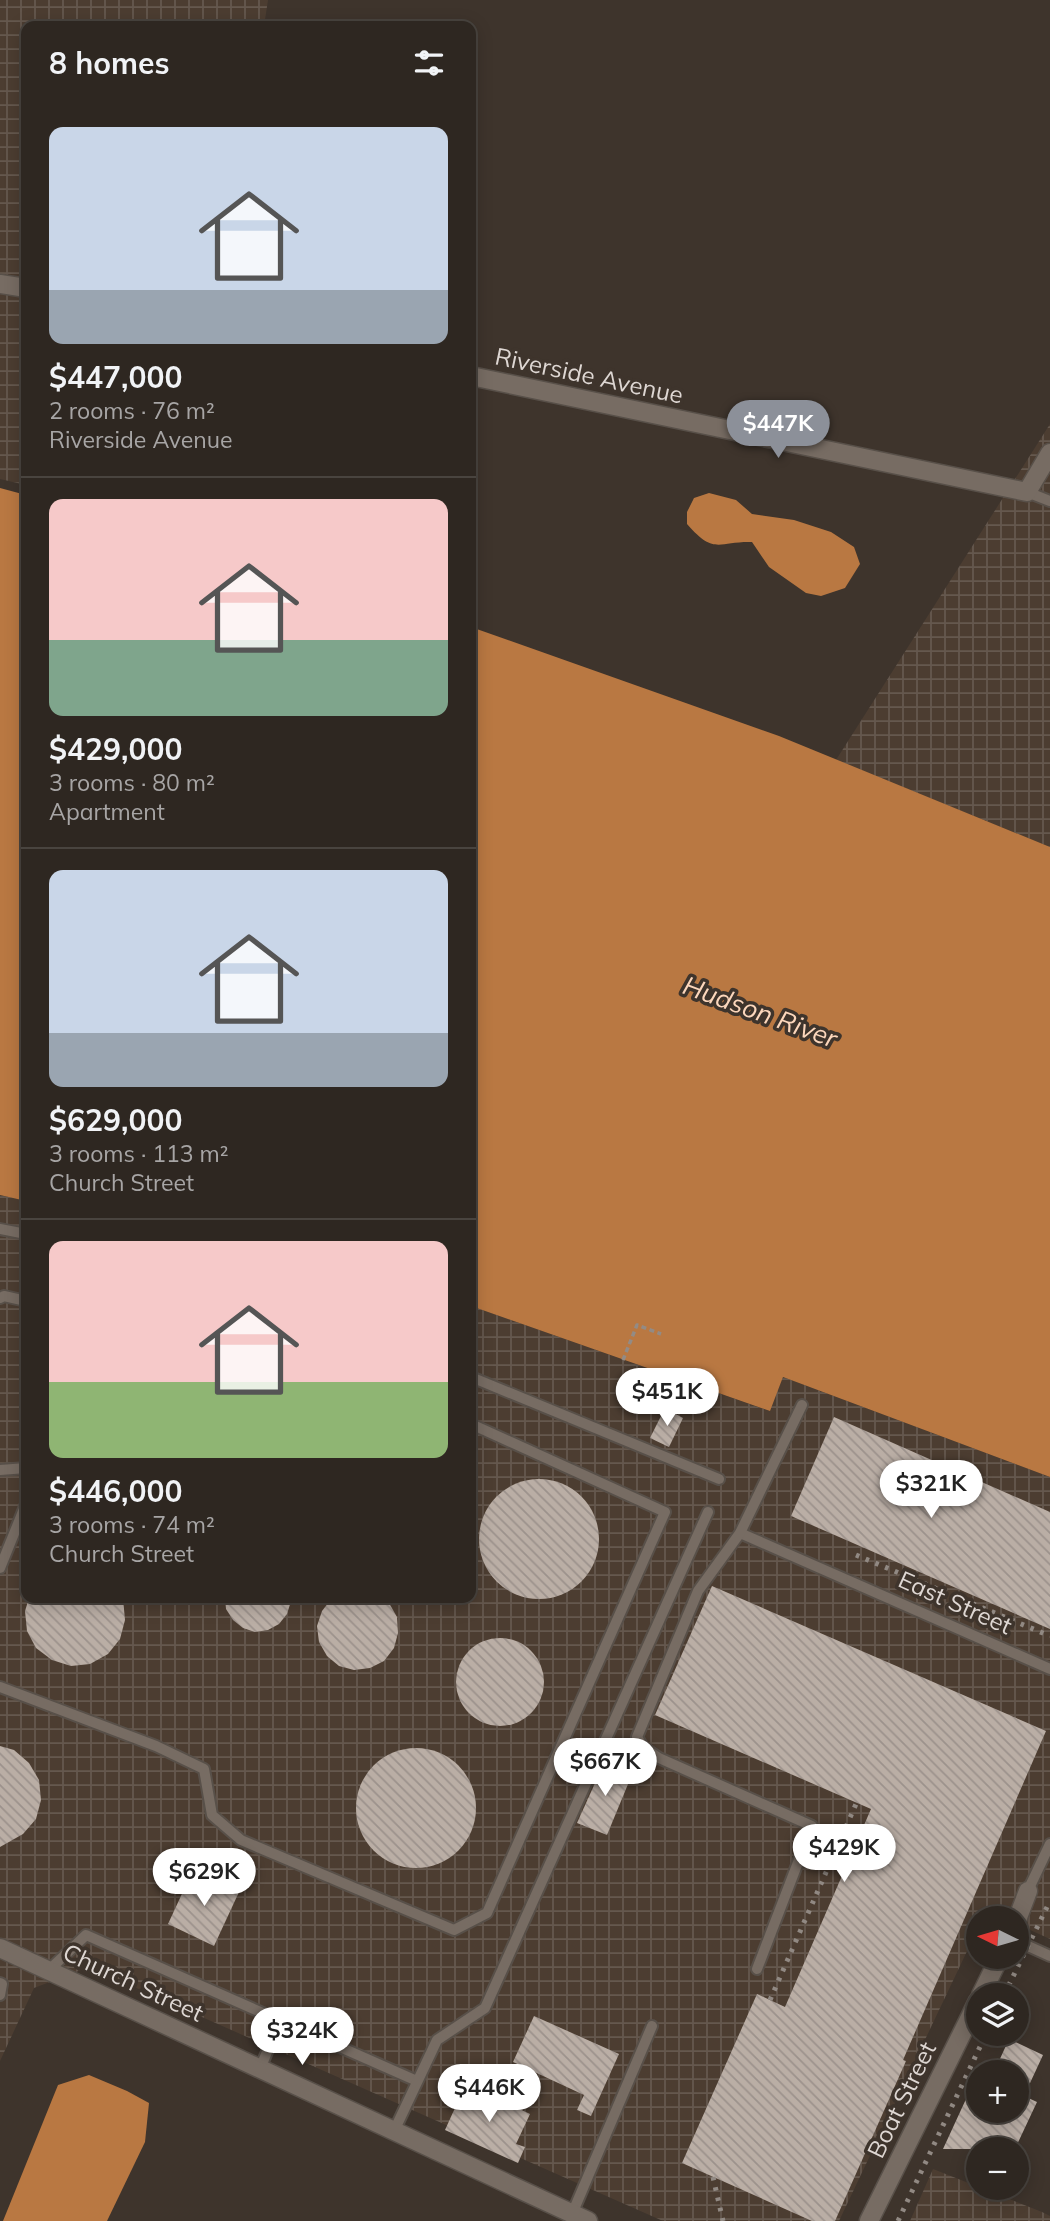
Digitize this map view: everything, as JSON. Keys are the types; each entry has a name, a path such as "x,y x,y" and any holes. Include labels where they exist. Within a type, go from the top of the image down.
{"street":[{"path":"0,284 21,287"},
{"name":"Riverside Avenue","path":"476,377 1027,492"},
{"path":"1027,492 1050,453"},
{"path":"1023,1906 1030,1887"},
{"name":"Church Street","path":"0,1948 580,2217"},
{"name":"Boat Street","path":"869,2221 966,2025"}],"lane":[{"name":"Riverside Avenue","path":"1027,492 1050,501"},
{"path":"0,1229 21,1233"},
{"path":"0,1298 4,1296 21,1300"},
{"path":"476,1379 719,1479"},
{"path":"757,1969 812,1826 659,1758 643,1746 637,1737 698,1591 740,1534 802,1405"},
{"path":"0,1687 156,1746 205,1769 212,1815 241,1840 454,1930 487,1913 665,1511 476,1426"},
{"path":"0,1470 21,1468"},
{"path":"394,2131 437,2040 485,2008 708,1512"},
{"path":"0,1568 21,1516"},
{"name":"East Street","path":"740,1534 842,1576 1050,1669"},
{"path":"1030,1887 1050,1844"},
{"path":"48,1971 86,1935 418,2081"},
{"path":"1029,1946 1050,1956"},
{"path":"0,1983 0,1995"},
{"path":"260,2069 279,2020"},
{"path":"580,2217 652,2026"}],"path":[{"path":"623,1360 637,1325 661,1334"}],"shaded area":[{"path":"0,0 268,0 265,21 21,21 21,484 0,479"},
{"path":"1050,424 1050,847 836,760"},
{"path":"0,1195 21,1200 21,1603 476,1603 476,1308 769,1411 783,1377 1050,1477 1050,1939 1029,1929 1029,1906 966,1906 966,1953 839,2221 663,2221 89,1967 34,1988 0,2061"},
{"path":"933,2169 966,2182 966,2200 1012,2200 1050,2216 1050,2221 910,2221"}],"water":[{"path":"0,488 21,494 21,1200 0,1195"},
{"path":"709,493 736,500 752,514 794,520 831,532 854,547 860,564 845,588 821,596 806,593 769,567 752,542 717,545 696,534 687,524 687,512 694,498"},
{"name":"Hudson River","path":"476,629 779,736 1050,847 1050,1477 783,1377 770,1411 476,1308"},
{"path":"89,2075 149,2103 145,2142 107,2221 3,2221 58,2085"}],"building":[{"path":"665,1408 683,1418 669,1447 650,1438"},
{"path":"834,1417 1050,1512 1050,1629 791,1516"},
{"path":"539,1479 562,1484 581,1497 594,1516 599,1539 594,1562 581,1581 562,1594 539,1599 516,1594 497,1581 484,1562 479,1539 484,1516 497,1497 516,1484"},
{"path":"712,1586 1046,1731 970,1906 966,1906 966,1915 903,2060 906,2061 835,2221 812,2221 682,2163 757,1994 785,2007 871,1809 655,1715"},
{"path":"27,1603 123,1603 125,1620 120,1639 108,1654 90,1664 71,1666 52,1660 36,1648 27,1631 25,1611"},
{"path":"225,1603 290,1603 287,1614 279,1624 268,1630 255,1632 243,1628 233,1620"},
{"path":"328,1603 389,1603 397,1617 398,1633 394,1648 384,1661 370,1668 354,1670 339,1666 327,1656 319,1642 317,1626"},
{"path":"500,1638 525,1645 537,1657 544,1682 537,1707 525,1719 500,1726 475,1719 463,1707 456,1682 463,1657 475,1645"},
{"path":"0,1746 14,1750 29,1763 39,1780 41,1800 36,1819 23,1834 0,1847"},
{"path":"416,1748 439,1753 458,1766 471,1785 476,1808 471,1831 458,1850 439,1863 416,1868 393,1863 374,1850 361,1831 356,1808 361,1785 374,1766 393,1753"},
{"path":"605,1761 633,1772 607,1835 577,1823"},
{"path":"193,1870 239,1892 214,1946 168,1924"},
{"path":"534,2016 619,2054 591,2116 577,2110 584,2095 513,2062"},
{"path":"1006,2046 1024,2046 1043,2055 1029,2085 1029,2060 999,2060"},
{"path":"464,2088 499,2103 501,2100 530,2114 516,2144 525,2147 518,2163 445,2130"},
{"path":"1029,2098 1037,2102 1029,2119"},
{"path":"966,2099 966,2123 1027,2123 1021,2137 966,2137 966,2149 943,2149"}],"railway":[{"path":"856,1555 1050,1636"},
{"path":"770,2000 856,1804"},
{"path":"1010,1983 1050,1901"},
{"path":"898,2221 980,2046"},
{"path":"713,2177 723,2221"}]}
